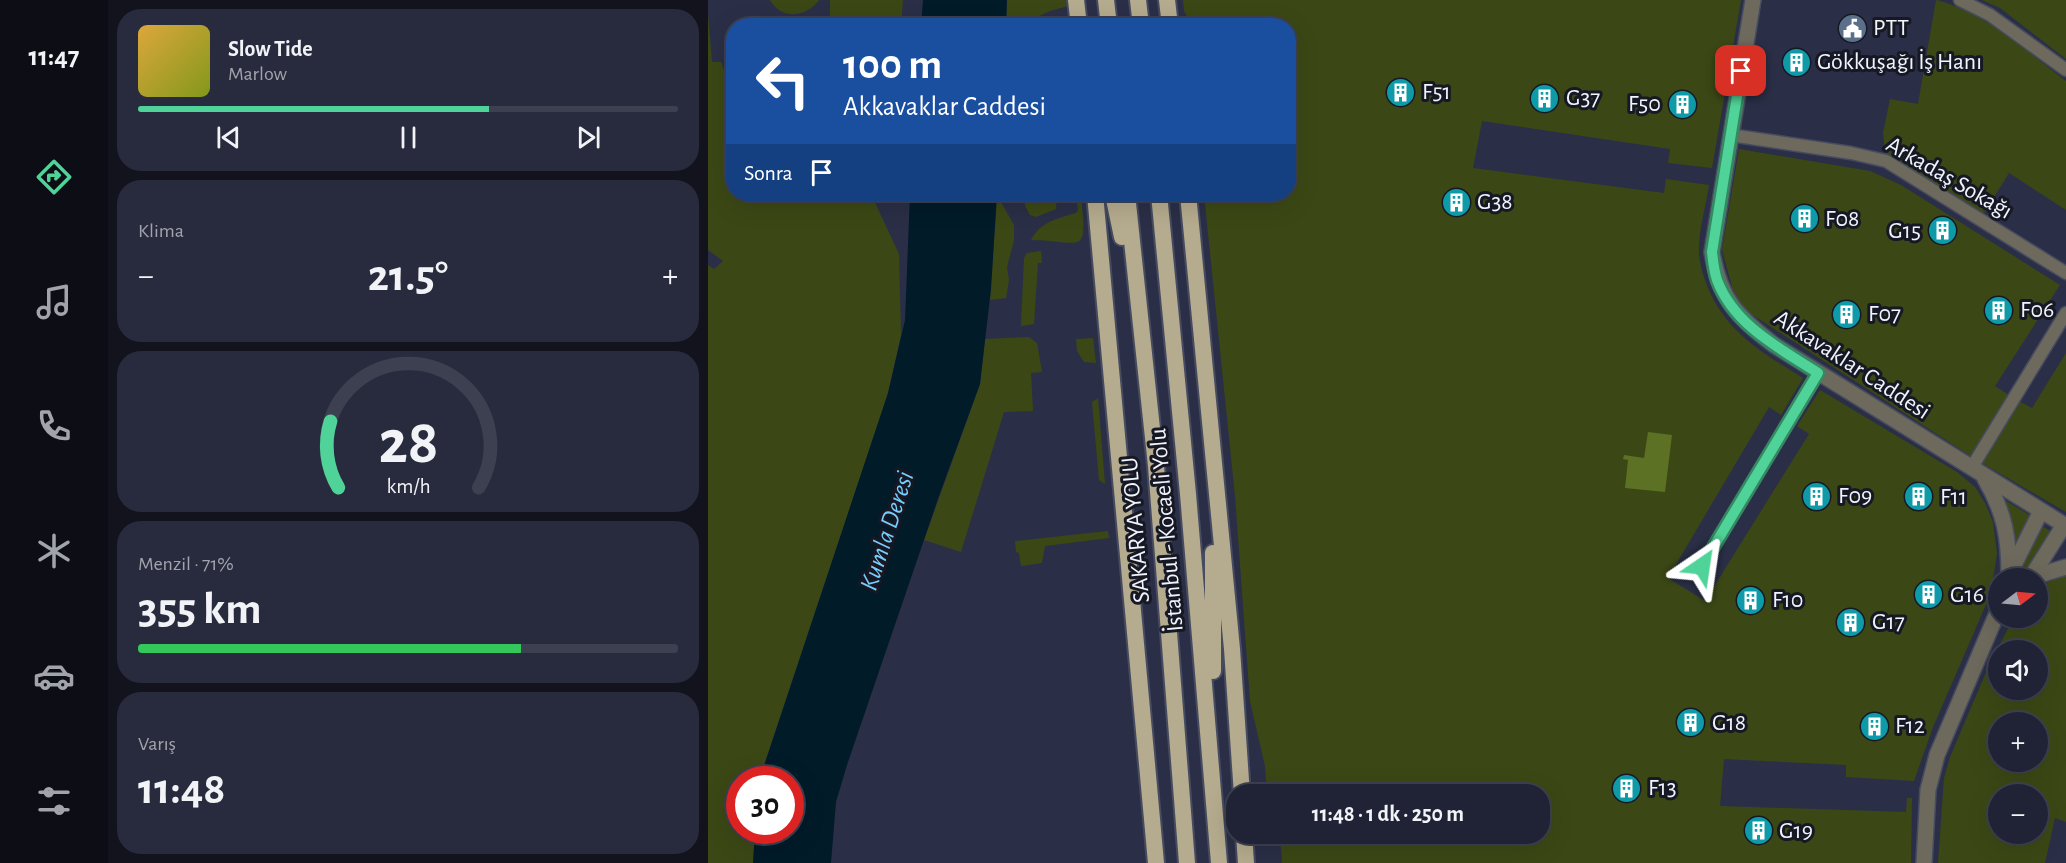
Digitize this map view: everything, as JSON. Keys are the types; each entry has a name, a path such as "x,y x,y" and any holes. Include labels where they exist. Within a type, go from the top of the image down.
{"highway":[{"path":"1076,0 1078,18"},
{"path":"1106,0 1108,18"},
{"path":"1138,0 1140,18"},
{"path":"1167,0 1169,18"},
{"path":"1096,201 1156,863"},
{"path":"1115,201 1140,318"},
{"name":"SAKARYA YOLU","path":"1128,201 1156,466 1188,863"},
{"name":"İstanbul - Kocaeli Yolu","path":"1160,201 1187,482 1219,863"},
{"path":"1189,201 1232,649 1241,784"},
{"path":"1213,452 1213,786"},
{"path":"1245,844 1246,863"}],"street":[{"name":"Akkavaklar Caddesi","path":"1753,0 1712,252 1716,277 1732,307 1749,326 1774,345 2065,525"},
{"path":"1960,0 1990,15 2066,70"},
{"name":"Arkadaş Sokağı","path":"1730,135 1851,153 1886,161 2066,273"},
{"path":"2008,568 2007,534 1996,498 1978,472 2063,318"},
{"path":"1702,566 1818,373"},
{"path":"2013,568 2041,511"},
{"path":"2037,568 2065,525"},
{"path":"2048,572 2066,567"},
{"path":"1924,863 1928,790 1937,755 1991,628"}],"green space":[{"path":"770,0 819,0 814,6 801,13 787,14 780,11"},
{"path":"830,0 903,0 902,18 830,18"},
{"path":"1007,0 1068,0 1068,6 1037,18 1006,18"},
{"path":"1183,0 1741,0 1712,168 1668,163 1670,149 1482,121 1473,168 1664,193 1666,179 1709,185 1699,253 1704,276 1713,298 1722,313 1745,338 1803,378 1781,415 1769,407 1668,578 1705,601 1809,434 1797,426 1820,390 1957,472 1975,487 1993,522 1997,553 1995,568 1988,568 1988,600 1933,727 1914,781 1846,777 1846,765 1724,759 1720,806 1906,812 1907,798 1912,798 1911,863 1282,863 1281,844 1550,844 1550,784 1266,784 1265,766 1250,701 1235,496 1205,201 1296,201 1296,18 1188,18 1184,11"},
{"path":"1936,0 1988,23 2066,81 2066,210 2009,173 1981,218 1886,161 1883,133 1890,99 1918,104"},
{"path":"1982,0 2066,0 2066,59 2000,8"},
{"path":"708,14 712,62 721,62 724,70 726,70 726,201 874,201 899,254 901,335 888,393 764,766 726,766 726,844 754,844 753,863 708,863 708,265 714,269 723,261 708,250"},
{"path":"1739,149 1870,171 1901,185 2060,285 1995,386 2009,395 1972,457 1745,310 1733,290 1722,250"},
{"path":"997,201 1000,201 1014,225 1014,240 1007,267 1009,280 1006,298 990,300"},
{"path":"1025,201 1057,201 1056,209 1036,217 1030,215"},
{"path":"1077,201 1082,201 1083,228 1082,237 1078,241 1072,243 1031,240 1045,225 1076,213"},
{"path":"1041,251 1042,263 1038,263 1034,324 1021,326 1024,258 1027,253"},
{"path":"1029,337 1037,343 1042,372 1031,373 1033,411 1004,412 961,552 924,540 980,384 985,339"},
{"path":"1093,338 1096,363 1084,362 1077,351 1076,339"},
{"path":"2066,353 2066,512 1980,462 2019,401 2032,408"},
{"path":"1098,398 1105,484 1099,480 1092,402"},
{"path":"1648,432 1672,435 1665,492 1625,488 1628,460 1623,459 1624,455 1644,458"},
{"path":"2003,499 2031,516 2016,547 2010,518"},
{"path":"2040,525 2054,533 2030,568 2020,568"},
{"path":"1108,531 1109,538 1045,546 1042,563 1021,566 1019,553 1016,552 1015,541"},
{"path":"2066,575 2066,822 2055,818 2045,863 1938,863 1944,778 1950,757 1988,668 1988,700 2048,700 2048,640 2002,640 2008,628 2048,628 2048,582"}],"water":[{"path":"923,0 1007,0 1006,18 922,18"},
{"name":"Kumla Deresi","path":"910,201 997,201 991,289 980,384 847,765 836,802 831,863 753,863 754,844 804,844 804,766 764,766 888,393 905,320"}],"place":[{"name":"PTT","path":"1852,28"},
{"name":"Gökkuşağı İş Hanı","path":"1796,62"},
{"name":"F51","path":"1401,92"},
{"name":"G37","path":"1545,98"},
{"name":"F50","path":"1682,104"},
{"name":"G38","path":"1456,202"},
{"name":"F08","path":"1804,219"},
{"name":"G15","path":"1942,231"},
{"name":"F06","path":"1999,310"},
{"name":"F07","path":"1847,314"},
{"name":"F09","path":"1817,496"},
{"name":"F11","path":"1919,497"},
{"name":"G16","path":"1929,595"},
{"name":"F10","path":"1751,600"},
{"name":"G17","path":"1851,622"},
{"name":"G18","path":"1691,723"},
{"name":"F12","path":"1874,726"},
{"name":"F13","path":"1627,788"},
{"name":"G19","path":"1758,831"}],"route":[{"path":"1702,566 1818,373 1749,326 1732,307 1716,277 1712,252 1741,71"}]}
